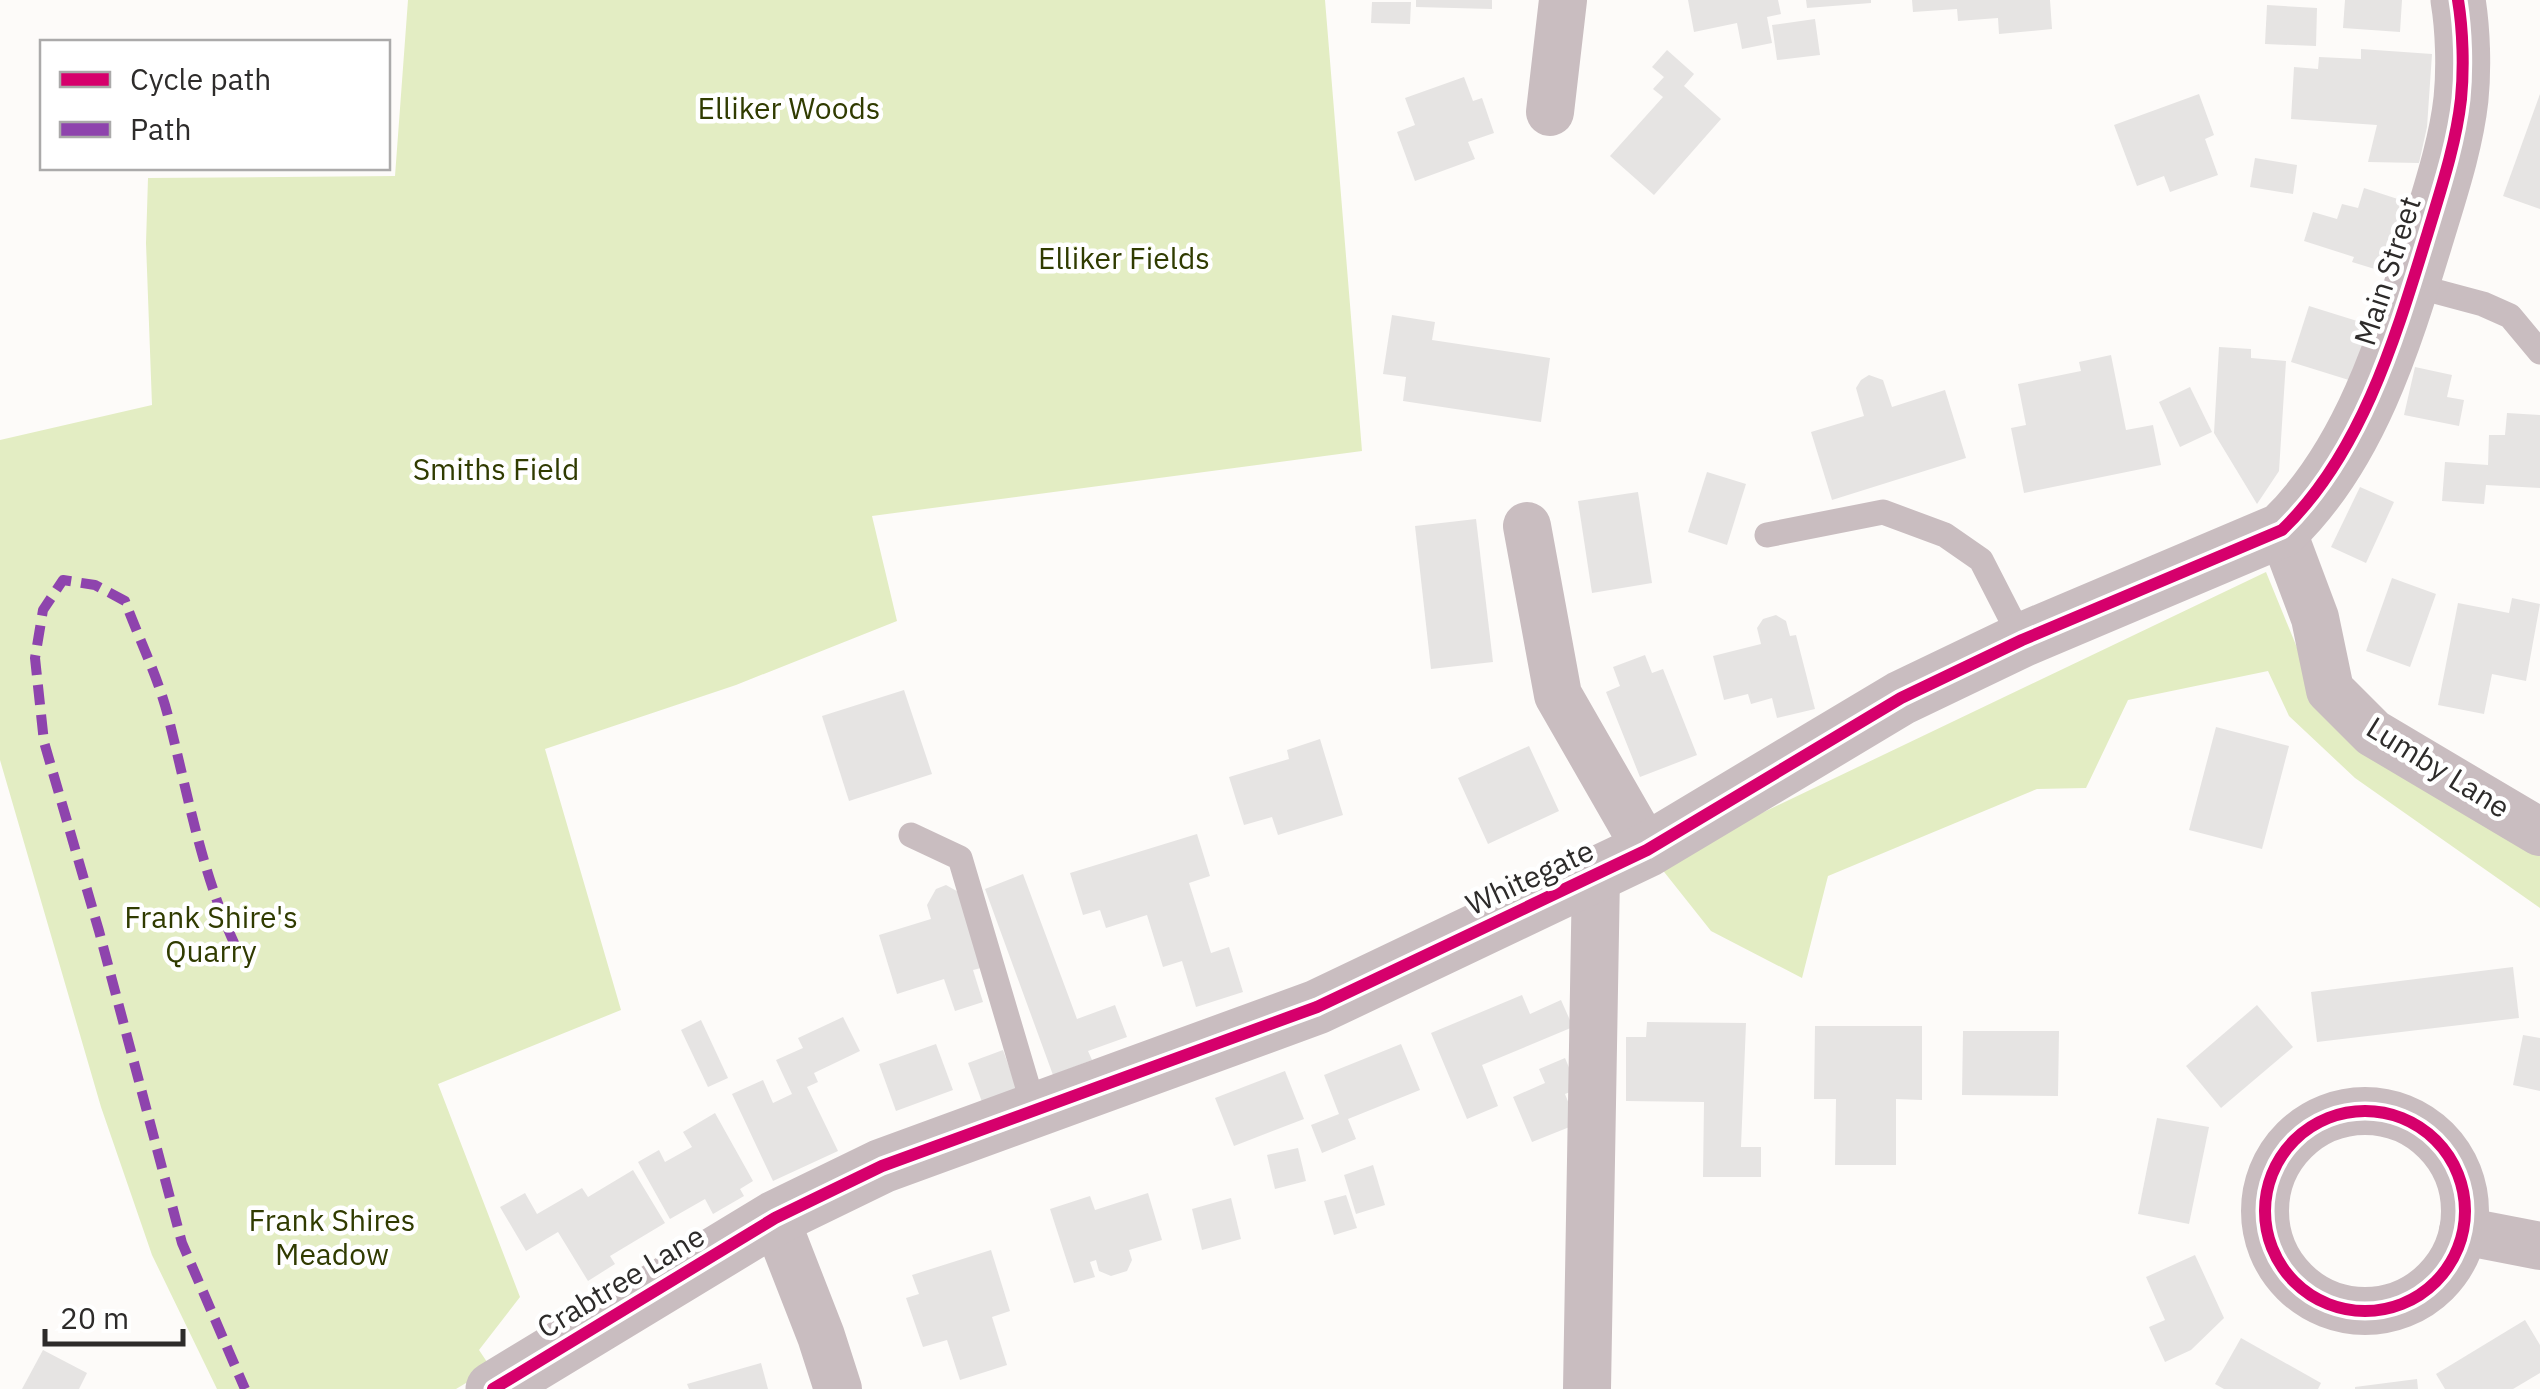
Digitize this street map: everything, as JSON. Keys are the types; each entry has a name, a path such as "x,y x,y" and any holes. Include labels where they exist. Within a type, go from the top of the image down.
{"street":[{"path":"1550,112 1563,0"},
{"name":"Main Street","path":"2282,530 2311,502 2342,452 2380,374 2412,284 2446,174 2461,98 2467,3"},
{"path":"1527,526 1558,695 1647,850"},
{"name":"Whitegate","path":"774,1218 882,1166 1316,1007 1647,850 1901,698 2022,640 2282,530"},
{"name":"Lumby Lane","path":"2282,530 2315,618 2330,690 2374,734 2540,832"},
{"name":"Whitegate","path":"1587,1389 1596,875"},
{"path":"2354,1110 2381,1111 2430,1134 2448,1154 2460,1178 2466,1204 2464,1232 2441,1277 2421,1295 2372,1312 2347,1310 2322,1302 2300,1288 2282,1269 2267,1233 2265,1194 2279,1158 2305,1129 2328,1116 2354,1110"},
{"path":"774,1218 822,1336 838,1389"},
{"name":"Crabtree Lane","path":"493,1389 774,1218"},
{"path":"2464,1232 2540,1246"}],"lane":[{"path":"2412,284 2483,304 2510,316 2540,352"},
{"path":"1767,535 1883,512 1945,535 1981,560 2022,640"},
{"path":"911,835 960,858 1035,1111"}],"green space":[{"path":"408,0 1325,0 1362,451 872,516 897,621 736,685 545,749 621,1010 438,1084 520,1297 479,1350 491,1368 456,1389 217,1389 152,1255 101,1107 0,760 0,440 152,405 146,243 148,178 395,176"},
{"path":"2266,572 2325,716 2540,851 2540,908 2355,778 2289,716 2268,671 2128,700 2086,788 2037,789 1828,876 1802,978 1711,931 1657,863"}],"building":[{"path":"1416,0 1492,0 1492,9 1416,7"},
{"path":"1688,0 1778,0 1781,14 1767,17 1772,43 1742,49 1737,23 1694,32"},
{"path":"1806,0 1871,0 1871,3 1807,8"},
{"path":"1912,0 2050,0 2052,29 1999,34 1998,18 1958,21 1957,9 1913,12"},
{"path":"2345,0 2402,0 2400,32 2343,28"},
{"path":"1372,2 1411,2 1410,24 1371,23"},
{"path":"2267,5 2317,8 2316,46 2265,44"},
{"path":"1815,19 1820,55 1777,60 1772,25"},
{"path":"2361,49 2432,54 2427,127 2419,163 2368,162 2377,125 2291,119 2294,67 2318,69 2319,57 2361,59"},
{"path":"1667,50 1694,74 1684,86 1721,119 1654,195 1610,156 1663,97 1653,89 1664,77 1652,67"},
{"path":"1464,77 1473,101 1482,98 1494,133 1468,142 1475,159 1415,181 1397,132 1415,125 1405,98"},
{"path":"2199,94 2214,135 2205,139 2218,175 2170,192 2164,176 2137,186 2114,125"},
{"path":"2540,94 2540,209 2503,196"},
{"path":"2255,158 2297,165 2293,194 2250,187"},
{"path":"2364,188 2413,204 2391,274 2304,241 2313,212 2337,219 2342,204 2358,208"},
{"path":"2309,306 2370,325 2352,381 2291,362"},
{"path":"1392,315 1435,322 1432,340 1550,358 1541,422 1403,401 1406,377 1383,374"},
{"path":"2219,347 2251,349 2251,358 2286,361 2279,471 2257,504 2214,433"},
{"path":"2111,355 2126,430 2153,425 2161,465 2024,493 2011,428 2026,425 2018,384 2081,371 2079,362"},
{"path":"2415,367 2452,375 2447,397 2464,400 2459,426 2404,415"},
{"path":"1869,375 1883,380 1892,407 1945,390 1966,458 1832,500 1811,432 1864,416 1856,388"},
{"path":"2190,387 2212,432 2180,447 2159,402"},
{"path":"2507,413 2540,415 2540,488 2486,485 2484,504 2442,501 2445,462 2488,465 2489,435 2505,435"},
{"path":"1707,472 1746,484 1727,545 1688,532"},
{"path":"2360,487 2394,502 2366,563 2331,547"},
{"path":"1638,492 1652,583 1592,593 1578,501"},
{"path":"1476,519 1493,662 1431,669 1415,526"},
{"path":"2392,578 2436,594 2410,667 2366,651"},
{"path":"2512,598 2540,604 2526,681 2492,674 2484,714 2438,705 2458,603 2509,613"},
{"path":"1776,615 1786,621 1790,636 1796,635 1815,709 1777,718 1772,698 1751,704 1748,694 1724,700 1713,656 1761,644 1757,628 1763,619"},
{"path":"1645,655 1652,673 1663,669 1697,755 1640,777 1606,692 1620,686 1613,667"},
{"path":"904,690 932,774 849,801 822,716"},
{"path":"2216,727 2289,746 2262,849 2189,830"},
{"path":"1320,739 1343,815 1278,835 1272,817 1244,825 1229,777 1289,759 1287,750"},
{"path":"1529,746 1559,811 1488,844 1458,778"},
{"path":"1197,834 1210,876 1189,883 1211,953 1229,947 1243,992 1196,1007 1182,961 1163,967 1147,915 1106,928 1100,910 1083,915 1070,873"},
{"path":"1023,874 1077,1019 1115,1005 1127,1037 1088,1051 1092,1060 1053,1075 985,889"},
{"path":"946,885 962,894 985,967 973,970 983,1002 955,1011 944,979 897,994 879,935 931,919 927,905 936,889"},
{"path":"2513,967 2519,1018 2317,1042 2311,992"},
{"path":"1522,995 1530,1014 1561,1000 1573,1027 1482,1065 1498,1106 1467,1119 1431,1033"},
{"path":"2257,1005 2293,1047 2221,1108 2186,1066"},
{"path":"843,1017 860,1051 814,1073 818,1082 807,1087 838,1151 773,1181 732,1094 763,1080 773,1103 792,1094 776,1060 803,1048 798,1038"},
{"path":"701,1020 728,1078 708,1087 681,1030"},
{"path":"1647,1022 1746,1023 1741,1147 1761,1147 1761,1177 1703,1177 1704,1102 1626,1101 1626,1037 1646,1037"},
{"path":"1815,1026 1922,1026 1922,1100 1896,1099 1896,1165 1835,1165 1836,1099 1814,1099"},
{"path":"1963,1031 2059,1031 2058,1096 1962,1095"},
{"path":"2523,1035 2540,1038 2540,1091 2513,1085"},
{"path":"936,1044 953,1090 896,1111 879,1064"},
{"path":"1401,1044 1420,1090 1348,1119 1356,1139 1322,1153 1311,1125 1339,1114 1324,1075"},
{"path":"1003,1050 1017,1089 982,1102 968,1063"},
{"path":"1565,1058 1578,1089 1565,1094 1577,1124 1532,1142 1513,1097 1545,1083 1539,1069"},
{"path":"1285,1071 1304,1119 1234,1146 1215,1098"},
{"path":"715,1113 753,1181 740,1189 744,1196 713,1214 705,1199 670,1219 638,1162 659,1150 665,1162 692,1147 683,1132"},
{"path":"2157,1118 2209,1127 2189,1224 2138,1214"},
{"path":"1298,1148 1306,1181 1275,1189 1267,1155"},
{"path":"1373,1165 1385,1205 1356,1214 1344,1175"},
{"path":"633,1170 665,1223 610,1256 615,1264 588,1281 558,1232 526,1251 500,1207 525,1193 537,1214 582,1188 588,1197"},
{"path":"1148,1193 1162,1240 1129,1250 1132,1260 1127,1271 1111,1276 1099,1271 1096,1260 1090,1262 1095,1277 1074,1283 1050,1209 1090,1196 1095,1210"},
{"path":"1346,1195 1357,1228 1334,1235 1324,1201"},
{"path":"1231,1198 1241,1239 1202,1250 1192,1209"},
{"path":"991,1250 1010,1311 992,1317 1007,1365 960,1380 947,1340 923,1347 906,1298 919,1294 912,1275"},
{"path":"2195,1255 2224,1318 2191,1350 2165,1362 2149,1327 2165,1320 2146,1277"},
{"path":"2525,1320 2540,1345 2540,1373 2513,1389 2445,1389 2436,1374"},
{"path":"2241,1338 2321,1383 2318,1389 2224,1389 2215,1384"},
{"path":"43,1350 87,1373 79,1389 22,1389"},
{"path":"761,1363 768,1389 689,1389 687,1384"},
{"path":"2417,1379 2418,1389 2355,1389 2355,1387"}],"marked path":[{"path":"235,945 204,861 164,701 125,601 95,585 63,580 43,610 35,658 44,742 182,1243 245,1389"}],"cycle path":[{"path":"493,1389 775,1218 882,1166 1317,1007 1647,850 1901,698 2022,640 2282,530 2334,466 2355,429 2403,312 2443,183 2459,116 2463,62 2458,0"},
{"path":"2345,1112 2385,1112 2421,1127 2449,1155 2464,1191 2465,1211 2464,1231 2449,1267 2421,1295 2385,1310 2345,1310 2309,1295 2281,1267 2266,1231 2266,1191 2281,1155 2309,1127 2345,1112"}],"park label":[{"name":"Elliker Woods","path":"789,109"},
{"name":"Elliker Fields","path":"1124,259"},
{"name":"Smiths Field","path":"496,470"},
{"name":"Frank Shire's Quarry","path":"211,935"},
{"name":"Frank Shires Meadow","path":"332,1238"}]}
